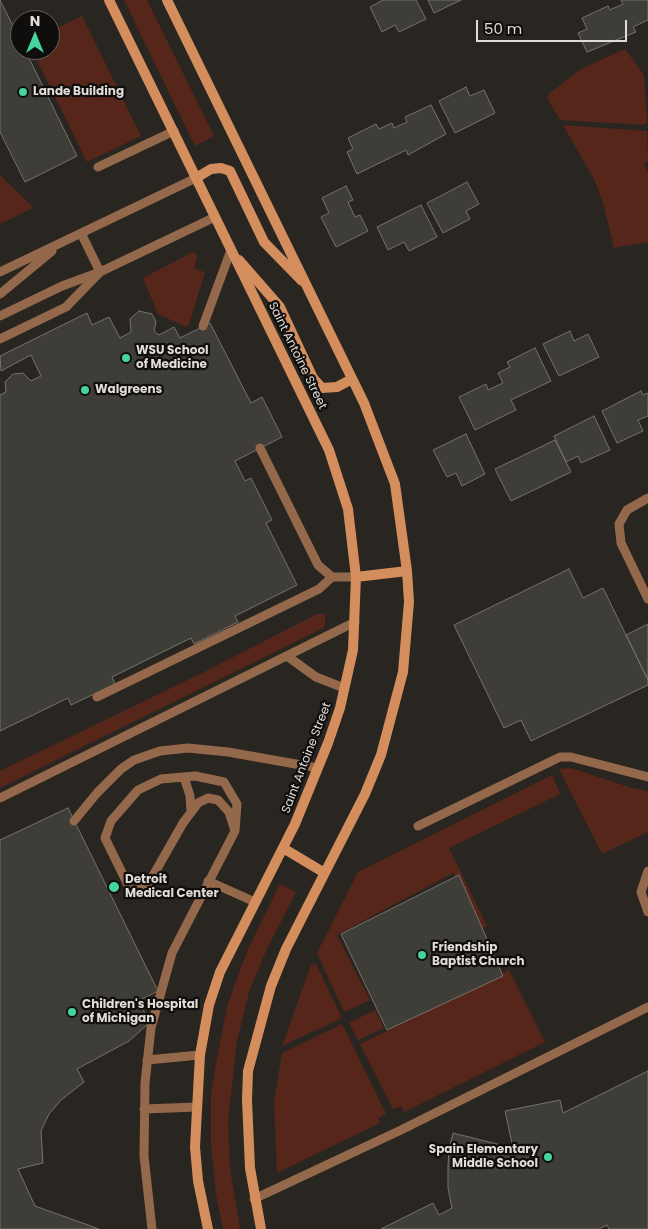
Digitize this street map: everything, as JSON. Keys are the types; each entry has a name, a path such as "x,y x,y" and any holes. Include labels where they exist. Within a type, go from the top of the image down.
{"street":[{"name":"Saint Antoine Street","path":"109,0 338,472 348,509 356,577 353,650 340,708 318,768 283,848 220,972 210,1005 200,1055 196,1147 198,1181 208,1229"},
{"path":"167,0 375,428 395,484 408,571 407,638 398,697 380,755 365,794 323,872 286,949 271,986 248,1071 247,1134 254,1200 260,1229"},
{"path":"196,178 211,169 221,168 230,171 264,242 309,289"},
{"path":"231,250 280,307 313,378 322,388 337,387 352,379"},
{"path":"356,577 408,571"},
{"path":"283,848 323,872"}],"lane":[{"path":"98,167 174,131"},
{"path":"0,272 196,178"},
{"path":"0,316 62,286 100,272 215,217"},
{"path":"81,233 100,272"},
{"path":"0,294 62,242"},
{"path":"203,326 231,250"},
{"path":"0,339 66,307 100,272"},
{"path":"260,448 318,564 332,577"},
{"path":"648,498 627,510 619,524 621,543 648,599"},
{"path":"97,698 319,589 332,577 356,577"},
{"path":"0,798 355,622"},
{"path":"287,656 316,677 344,688"},
{"path":"74,821 97,793 121,769 134,760 160,751 188,748 228,752 318,768"},
{"path":"418,826 560,757 571,757 648,777"},
{"path":"152,1229 144,1156 144,1110 151,1028 172,953 235,831 237,804 224,782 194,776 161,779 138,790 111,821 105,838 131,890 146,888 198,803 208,798 218,800 229,812 235,831"},
{"path":"184,777 190,796 191,812"},
{"path":"648,870 641,892 648,912"},
{"path":"208,882 255,902"},
{"path":"254,1200 410,1126 648,1007"},
{"path":"147,1060 200,1055"},
{"path":"144,1110 197,1107"}],"shaded area":[{"path":"124,0 147,0 214,136 195,146"},
{"path":"82,16 141,136 87,162 37,60 60,60 60,27"},
{"path":"625,49 644,75 647,123 644,125 560,120 547,98 549,94 581,69"},
{"path":"563,125 647,131 648,161 644,165 648,173 648,242 614,248 602,199 594,179"},
{"path":"0,175 32,206 31,209 0,224"},
{"path":"193,252 197,256 194,269 205,272 189,325 186,327 158,314 143,278"},
{"path":"317,614 325,614 325,626 321,629 0,788 0,771 202,673"},
{"path":"571,768 632,788 648,791 648,832 602,854 559,769"},
{"path":"552,775 560,794 449,848 487,926 481,929 453,873 337,935 370,1000 344,1012 317,953 358,872"},
{"path":"280,884 296,892 266,951 249,992 237,1041 228,1121 230,1169 240,1229 223,1229 216,1195 211,1144 211,1096 215,1069 227,1007 237,978 249,947"},
{"path":"316,964 342,1018 282,1046 311,965"},
{"path":"509,970 545,1042 404,1112 401,1106 393,1109 360,1044"},
{"path":"375,1010 384,1028 358,1040 349,1023"},
{"path":"342,1024 386,1114 378,1118 380,1123 277,1173 274,1102 282,1053"}],"building":[{"name":"Lande Building","path":"0,0 10,20 10,60 30,60 77,156 25,182 0,132"},
{"path":"383,0 416,0 426,19 399,32 395,25 382,32 370,7"},
{"path":"428,0 461,0 434,13"},
{"path":"621,0 648,0 648,20 633,27 636,32 587,52 578,33 587,29 582,18 608,6 610,10 623,4"},
{"path":"466,87 470,96 484,90 495,113 455,133 439,101"},
{"path":"431,105 446,134 408,155 406,150 357,174 347,152 353,149 348,138 376,124 379,129 392,123 394,128 407,122 405,117"},
{"path":"467,182 479,204 466,211 470,219 443,233 427,203"},
{"path":"346,186 353,200 348,202 355,217 360,215 368,231 336,247 321,217 329,213 322,198"},
{"path":"421,205 437,237 409,251 404,242 388,250 377,227"},
{"path":"139,311 152,314 156,322 154,331 159,335 174,327 180,338 210,323 251,403 262,397 282,437 235,461 245,481 251,478 272,520 266,523 297,585 235,616 238,622 194,644 191,638 112,677 115,684 71,705 68,698 0,731 0,395 6,392 5,382 13,374 23,373 31,381 41,376 31,355 1,371 0,356 87,313 92,325 109,317 120,338 131,332 130,319"},
{"path":"570,331 574,341 588,334 599,357 559,376 543,344"},
{"path":"535,348 551,381 511,400 516,410 475,430 459,397 486,384 488,390 503,383 498,373 510,367 507,362"},
{"path":"641,391 643,395 648,393 648,416 638,420 643,431 617,443 602,411"},
{"path":"594,416 610,450 581,463 578,456 566,462 554,436"},
{"path":"466,434 485,474 462,486 456,473 447,477 433,450"},
{"path":"555,440 571,472 511,501 495,469"},
{"path":"569,569 583,598 603,588 648,680 648,685 531,741 521,720 504,728 454,625"},
{"path":"648,624 648,680 626,635"},
{"name":"Children's Hospital of Michigan","path":"68,808 158,991 138,1001 150,1022 129,1041 77,1069 84,1082 61,1100 49,1114 41,1131 43,1163 18,1169 35,1206 99,1229 0,1229 0,840"},
{"name":"Friendship Baptist Church","path":"459,875 503,976 387,1030 341,934"},
{"name":"Spain Elementary Middle School","path":"648,1071 648,1229 609,1229 607,1225 599,1229 381,1229 433,1203 439,1215 452,1208 448,1188 448,1166 449,1149 453,1133 513,1148 505,1111 560,1100 563,1113"}],"place":[{"name":"Lande Building","path":"23,92"},
{"name":"WSU School of Medicine","path":"126,358"},
{"name":"Walgreens","path":"85,390"},
{"name":"Detroit Medical Center","path":"114,887"},
{"name":"Friendship Baptist Church","path":"422,955"},
{"name":"Children's Hospital of Michigan","path":"72,1012"},
{"name":"Spain Elementary Middle School","path":"548,1157"}]}
